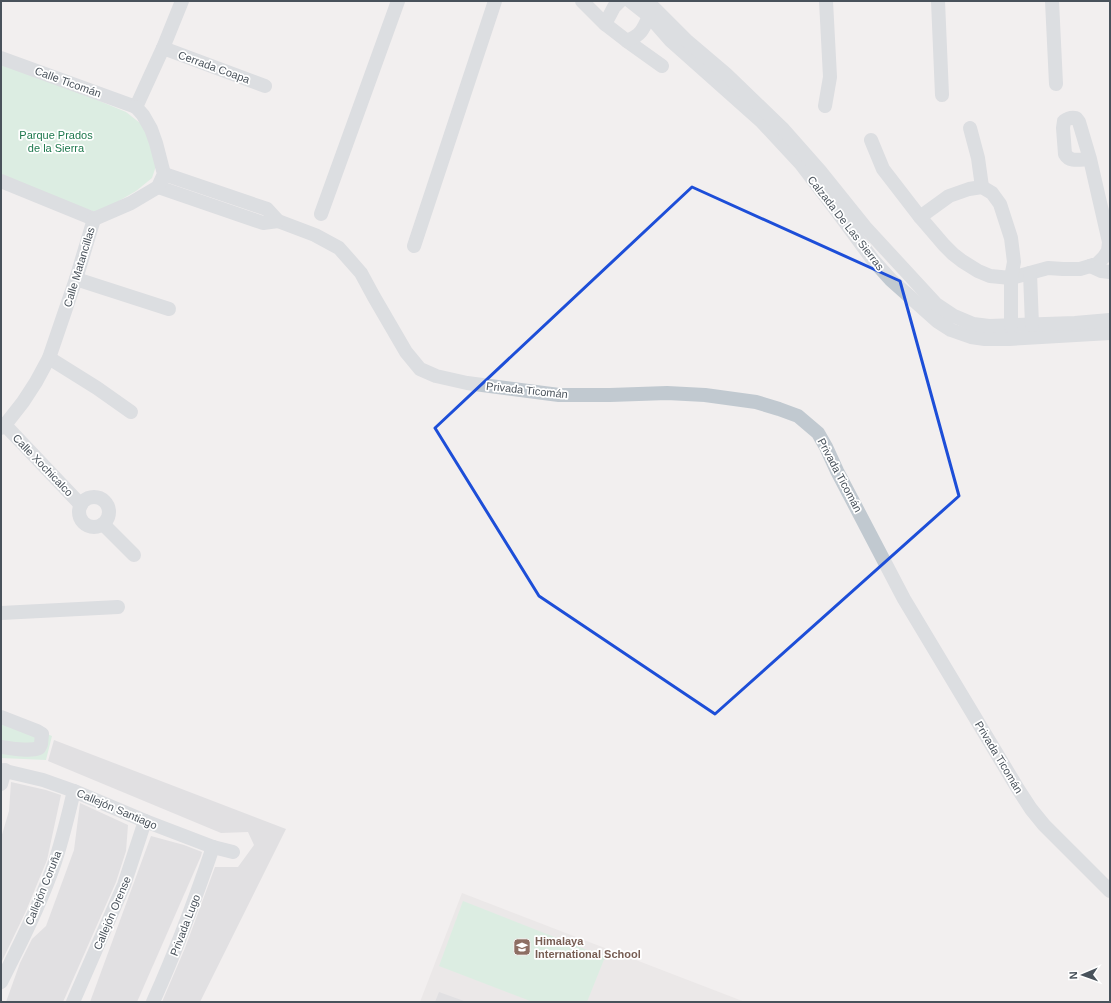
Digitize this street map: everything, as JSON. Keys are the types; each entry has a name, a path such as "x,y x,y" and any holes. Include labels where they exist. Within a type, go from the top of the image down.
{"street":[{"path":"182,1 163,48 136,107 151,129 156,143 164,174 158,187 263,223 278,221"},
{"path":"321,214 398,1"},
{"path":"414,246 495,1"},
{"path":"582,1 605,24 662,66"},
{"path":"605,24 614,6 620,1"},
{"name":"Calzada De Las Sierras","path":"630,1 649,16 670,40 761,121 801,164 873,260 891,280 937,320 951,330 971,337 985,339 1110,333"},
{"name":"Calzada De Las Sierras","path":"647,1 686,40 726,74 782,128 820,171 865,227 936,304 954,316 973,324 989,326 1110,320"},
{"path":"824,106 830,77 826,1"},
{"path":"938,1 942,95"},
{"path":"1052,1 1056,84"},
{"path":"627,41 635,37 644,29 649,16"},
{"name":"Cerrada Coapa","path":"163,48 265,86"},
{"name":"Calle Ticomán","path":"1,58 136,107"},
{"path":"970,128 978,158 982,187"},
{"path":"871,140 883,169 944,245 962,261 978,271 990,276 1011,278 1048,268 1080,269 1098,263 1108,251 1109,243 1090,159"},
{"path":"164,174 267,209 278,221"},
{"path":"1,180 94,219"},
{"name":"Calle Matancillas","path":"3,427 23,402 49,358 76,279 94,219 131,203 158,187"},
{"path":"920,217 949,196 969,189 982,187 992,193 1000,204 1011,238 1014,258 1011,278 1011,326"},
{"name":"Privada Ticomán","path":"278,221 315,235 339,248 361,273 406,352 420,369 436,376 467,383 559,394 610,395 667,393 705,395 768,405 798,416 808,424 818,433 904,599 1018,789 1044,825 1110,891"},
{"path":"1090,266 1101,271 1110,272"},
{"path":"1030,273 1032,325"},
{"path":"76,279 169,309"},
{"path":"49,358 97,388 131,412"},
{"name":"Calle Xochicalco","path":"3,427 81,505"},
{"path":"96,497 106,503 109,514 104,524 92,527 83,521 79,510 85,500 96,497"},
{"path":"104,524 134,555"},
{"path":"1,613 118,607"},
{"path":"1,717 42,734 39,748 36,749 30,750 1,747"},
{"path":"1,784 3,770"},
{"name":"Callejón Santiago","path":"3,770 43,780 74,791 145,821 213,847 233,852"},
{"name":"Callejón Coruña","path":"1,982 38,906 52,873 74,791"},
{"name":"Callejón Orense","path":"73,1002 124,885 145,821"},
{"name":"Privada Lugo","path":"153,1002 187,922 213,847"}],"highlighted area":[{"path":"692,187 900,281 959,496 715,714 539,596 435,428"}],"shaded area":[{"name":"Himalaya International School","path":"462,893 745,1002 420,1002"}],"green space":[{"name":"Parque Prados de la Sierra","path":"1,60 126,112 145,127 157,163 152,178 136,191 98,213 1,178"},
{"path":"1,716 52,736 46,760 1,758"},
{"path":"463,901 605,957 587,1002 533,1002 439,966"}],"building":[{"path":"54,740 286,829 200,1002 162,1002 185,948 215,867 238,867 254,845 248,832 221,833 48,761"},
{"path":"11,782 61,795 47,860 26,911 1,963 1,838 9,811"},
{"path":"80,803 128,825 126,851 116,882 63,1002 6,1002 20,963 32,939 46,926 74,850"},
{"path":"151,836 184,845 202,852 201,856 137,1002 90,1002"},
{"path":"439,992 464,1001 464,1002 435,1002"}],"place":[{"name":"Himalaya International School","path":"522,947"}]}
